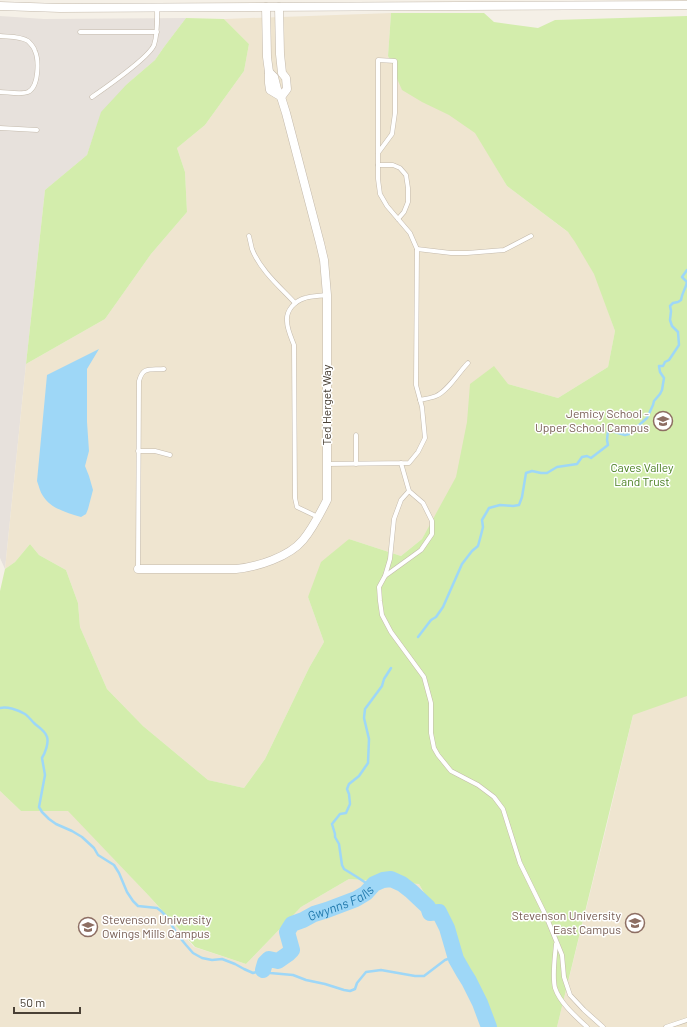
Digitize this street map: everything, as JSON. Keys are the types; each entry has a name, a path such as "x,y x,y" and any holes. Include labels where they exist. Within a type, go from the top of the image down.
{"street":[{"path":"0,6 36,4 157,8 186,4 279,7 377,3 687,5"},
{"name":"Ted Herget Way","path":"138,569 236,569 249,568 265,563 286,553 302,542 314,526 326,500 327,295 324,260 281,97 270,90 268,83 272,75 267,57 266,7"},
{"path":"279,7 280,54 282,73 286,78 287,89 281,97"},
{"path":"272,75 282,73"}],"lane":[{"path":"92,97 142,59 153,46 156,32 157,8"},
{"path":"80,32 156,32"},
{"path":"0,36 26,40 36,51 37,58 36,81 28,92 0,92"},
{"path":"326,464 409,463 418,452 425,438 424,418 416,385 417,249 410,233 387,206 380,194 378,179 378,153 378,60 395,60 395,113 392,134 378,153"},
{"path":"0,128 37,130"},
{"path":"378,165 393,165 400,168 406,175 408,202 404,212 398,219"},
{"path":"249,236 252,249 259,263 268,275 295,303"},
{"path":"417,249 467,254 504,250 531,236"},
{"path":"318,518 297,507 295,498 294,345 286,321 290,308 295,303 304,298 327,295"},
{"path":"420,400 436,396 447,388 468,363"},
{"path":"138,569 139,382 141,374 146,370 164,369"},
{"path":"356,435 356,464"},
{"path":"138,452 155,451 170,455"},
{"path":"385,576 421,550 432,534 432,521 423,503 409,491 401,463"},
{"path":"409,491 401,500 394,519 390,559 385,576 379,587 382,615 391,632 424,677 431,703 431,733 434,748 451,771 478,785 494,797 503,809 520,863 546,916 562,955 564,977 570,995 603,1027"},
{"path":"556,941 554,977 555,988 559,998 587,1027"},
{"path":"666,1027 687,1020"}],"shaded area":[{"path":"391,13 388,56 473,128 507,186 585,245 615,331 608,367 558,398 508,384 422,539 401,556 349,539 308,597 324,642 309,668 265,759 244,788 208,780 143,726 107,689 80,627 78,603 66,570 39,555 30,544 15,562 5,569 26,364 105,319 151,254 187,212 185,172 177,148 205,125 244,71 249,44 224,19"},
{"path":"0,16 44,19 186,18 155,60 127,84 93,138 87,155 45,190 5,569 0,558"},
{"name":"Stevenson University East Campus","path":"687,569 687,1027 557,1027 660,602"},
{"name":"Stevenson University Owings Mills Campus","path":"0,791 21,811 68,810 149,896 194,947 246,964 301,907 349,879 419,884 479,988 485,1027 0,1027"}],"green space":[{"name":"Caves Valley Land Trust","path":"391,13 484,13 494,22 538,28 555,20 687,16 687,696 633,715 557,1027 485,1027 479,988 419,884 349,879 301,907 246,964 195,947 68,811 21,811 0,791 0,591 5,569 15,562 30,544 39,555 66,570 78,603 80,627 107,689 143,726 208,780 244,788 265,759 309,668 324,642 308,597 321,562 349,539 401,556 422,539 456,477 467,422 470,384 494,366 508,384 558,398 608,367 615,331 594,274 575,242 568,232 507,186 475,133 449,115 422,102 402,90 395,74 394,66 388,56"},
{"path":"186,18 224,19 249,44 244,71 205,125 177,148 185,172 187,212 151,254 105,319 26,364 45,190 87,155 101,112 127,84 155,60"}],"water":[{"path":"99,349 87,369 87,422 89,451 85,466 93,490 86,514 81,517 60,510 50,504 40,491 37,481 47,375"}],"waterway":[{"path":"418,637 443,607 462,564 478,546 483,527 482,520 489,508 500,505 519,505 522,497 526,473 532,471 547,473 557,467 577,464 582,457 587,456 591,458 608,445 608,430 625,435 629,434 647,418 654,401 662,390 664,378 660,372 659,366 663,366 665,362 669,360 679,345 678,332 672,326 670,320 670,306 681,300 687,282 682,277 687,270"},
{"path":"366,893 366,883 344,869 342,865 339,844 335,837 332,824 340,814 346,813 350,804 347,789 349,784 359,776 368,763 369,739 364,718 365,709 382,686 384,679 391,668"},
{"name":"Gwynns Falls","path":"0,708 12,709 25,714 46,735 47,745 42,758 45,775 39,807 42,812 56,824 82,837 94,848 98,855 114,865 133,901 138,906 157,908 161,911 167,917 177,934 186,945 193,953 202,958 212,960 222,959 253,973 263,970 270,973 293,975 306,980 350,991 355,989 357,983 366,972 381,970 415,976 424,976 445,960 451,958 456,959"},
{"name":"Gwynns Falls","path":"263,970 265,963 269,959 278,961 292,950 287,932 292,924 314,914 356,899 366,893 374,884 383,880 391,879 402,884 411,891 428,907 430,913 439,912 447,928 456,959 480,1003 489,1027"}],"place":[{"name":"Jemicy School - Upper School Campus","path":"663,421"},
{"name":"Stevenson University East Campus","path":"635,923"},
{"name":"Stevenson University Owings Mills Campus","path":"88,927"}]}
